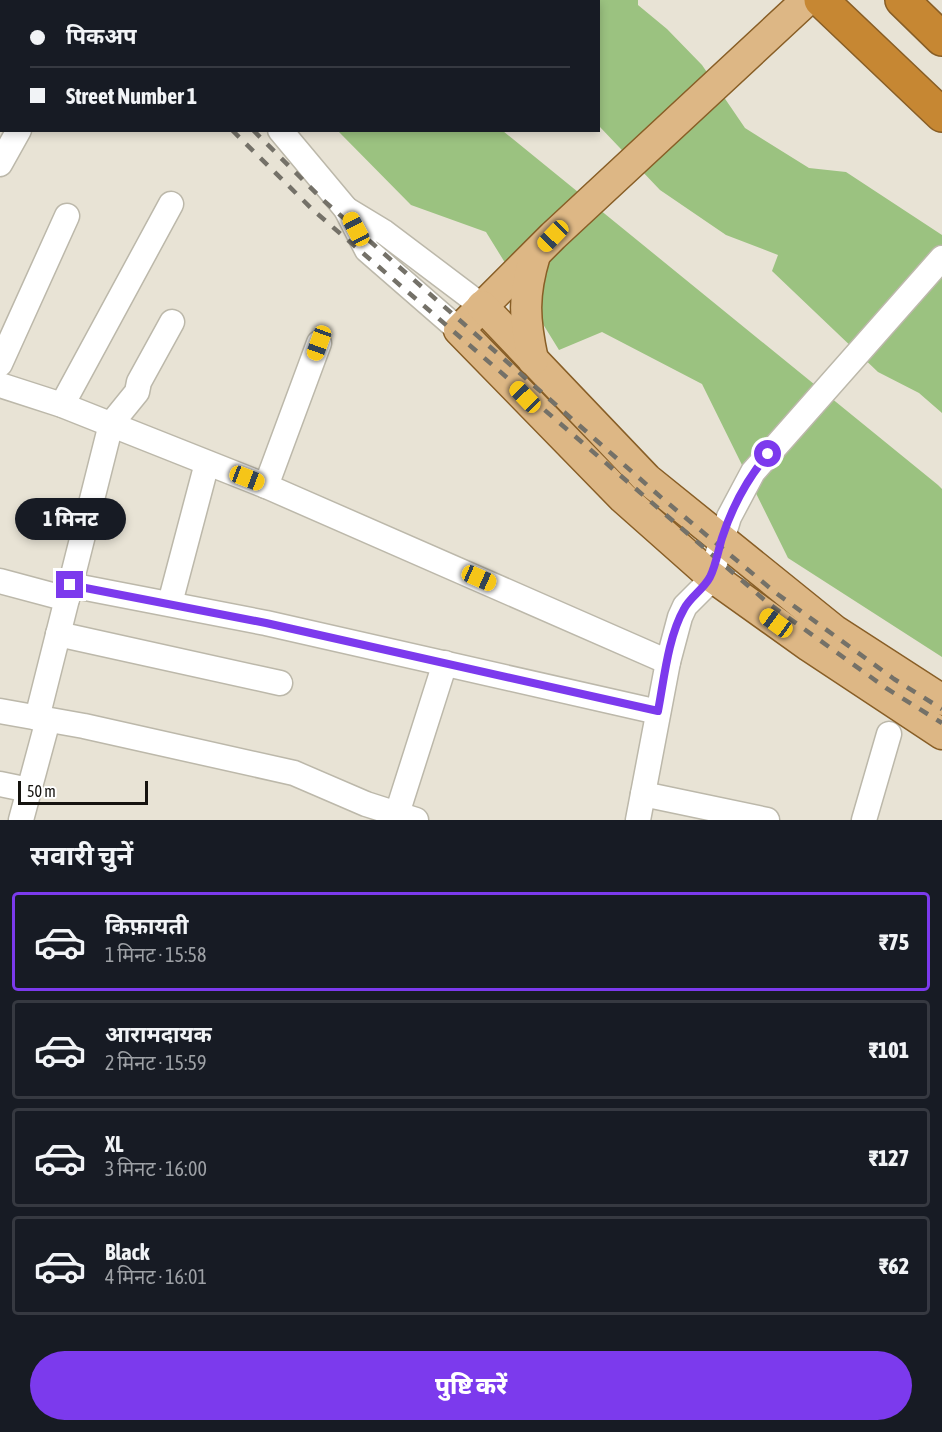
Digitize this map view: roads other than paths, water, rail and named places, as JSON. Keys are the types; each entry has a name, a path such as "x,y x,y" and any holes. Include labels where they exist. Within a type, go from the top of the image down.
{"highway":[{"path":"821,0 942,115"},
{"path":"902,0 942,39"}],"main road":[{"path":"796,9 544,246 459,330 623,498 711,576 809,646 942,734"},
{"path":"533,360 525,304 544,246"},
{"path":"482,306 647,479 834,630 942,700"}],"street":[{"path":"0,164 18,132"},
{"path":"282,132 346,209 367,250 459,330"},
{"path":"62,405 171,204"},
{"path":"346,209 384,232 482,306"},
{"path":"0,364 67,216"},
{"path":"638,820 668,662 682,611 711,576 729,517 753,472 942,258"},
{"path":"21,820 29,790 58,634 111,424 137,392 139,382 172,322"},
{"path":"266,486 319,343"},
{"path":"0,385 62,405 266,486 668,662"},
{"path":"170,603 207,462"},
{"path":"0,581 69,592 170,603 658,711"},
{"path":"58,634 280,683"},
{"path":"0,711 294,773 403,818 445,663"},
{"path":"864,820 889,734"},
{"path":"0,784 29,790"},
{"path":"643,794 767,820"}],"railway":[{"path":"234,132 313,210 768,603 886,688 942,723"},
{"path":"255,132 323,200 663,499 776,593 894,679 942,709"}]}
